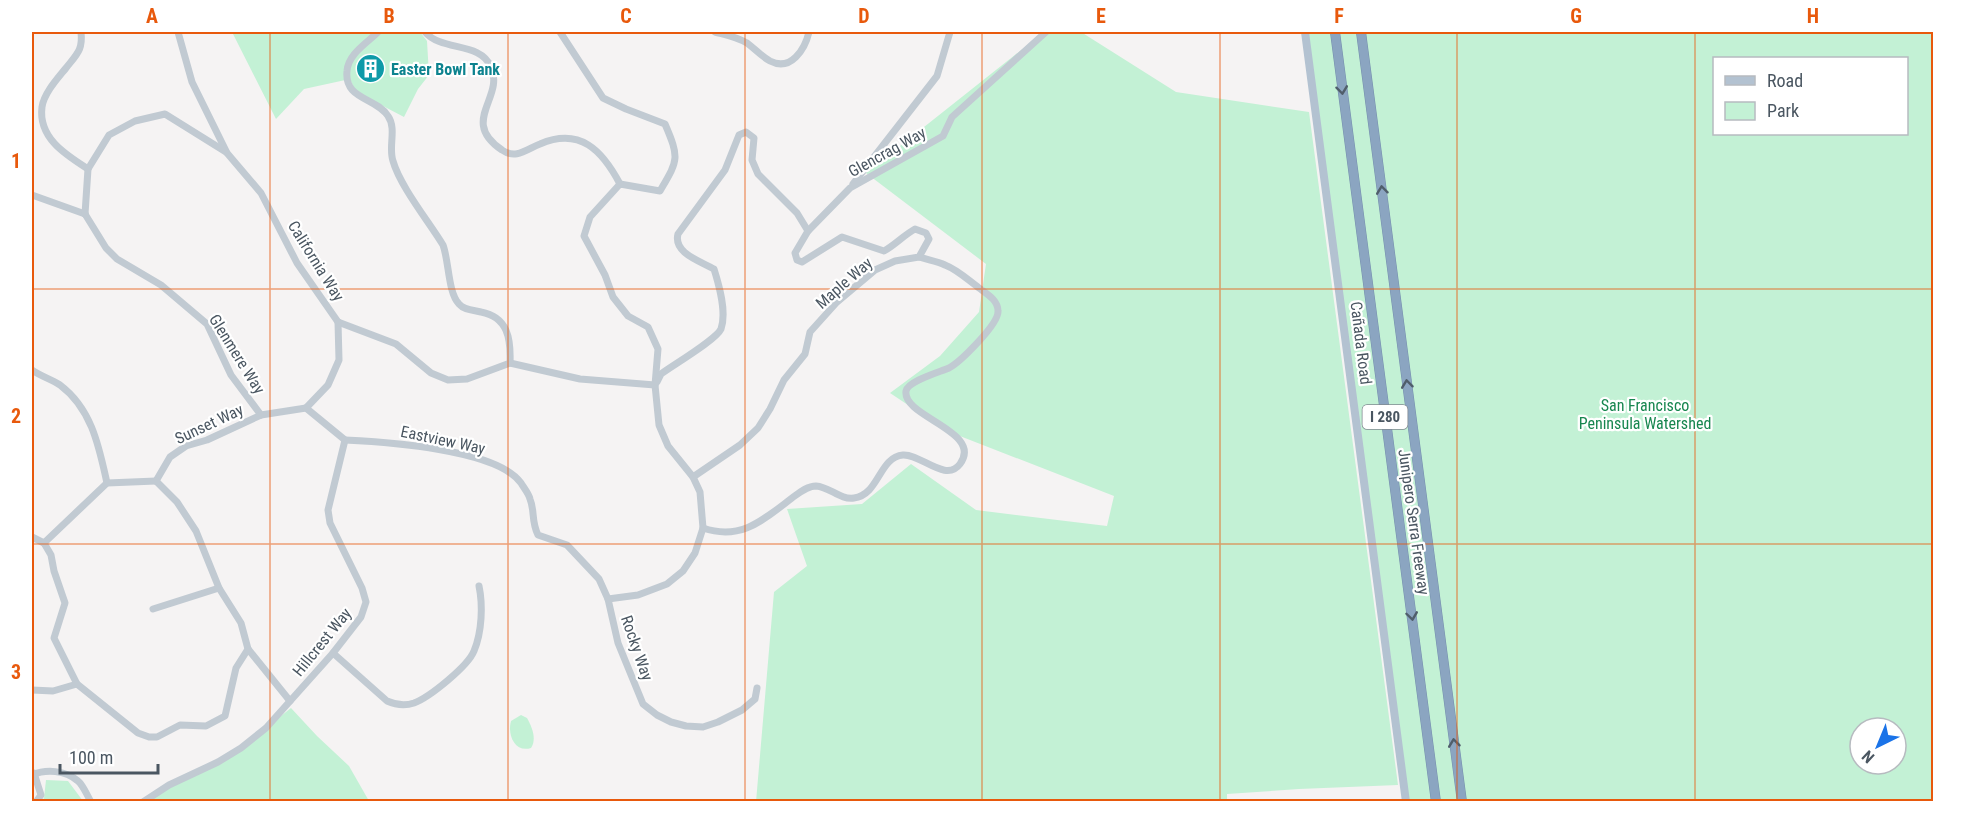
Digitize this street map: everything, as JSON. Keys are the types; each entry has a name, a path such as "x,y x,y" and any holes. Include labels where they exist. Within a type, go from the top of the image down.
{"highway":[{"name":"Junipero Serra Freeway","path":"1335,32 1436,801"},
{"name":"Junipero Serra Freeway","path":"1361,32 1462,801"}],"main road":[{"name":"Cañada Road","path":"1305,32 1406,801"}],"street":[{"path":"81,32 83,44 77,56 49,90 42,105 42,114 47,136 68,156 88,169"},
{"name":"California Way","path":"178,32 192,82 227,153 261,193 297,263 338,322 396,344 431,373 448,380 467,379 510,363"},
{"path":"378,32 349,61 346,72 348,82 353,92 381,109 388,116 392,126 392,159 399,176 443,245 448,257 454,296 458,303 464,308 491,314 499,320 511,343 510,363 580,379 655,385"},
{"path":"425,32 439,43 479,53 486,58 491,67 493,90 484,111 484,129 502,150 509,154 517,154 556,138 581,140 603,156 620,184 660,191 676,163 674,144 665,124 603,98 560,32"},
{"path":"715,32 746,43 773,63 782,64 799,55 809,32"},
{"path":"850,188 937,76 950,32"},
{"name":"Glencrag Way","path":"808,231 850,188 943,136 952,117 1046,32"},
{"path":"32,195 86,214 88,169 109,135 135,121 165,114 227,153"},
{"path":"655,385 661,374 712,339 720,329 721,290 714,269 685,253 676,240 678,234 725,170 738,135 746,132 754,138 752,160 758,174 797,213 808,231"},
{"path":"608,599 638,595 668,584 683,571 695,553 703,528 700,492 693,477 668,446 659,425 655,385 658,349 648,327 628,316 613,297 605,275 585,236 590,217 620,184"},
{"name":"Glenmere Way","path":"86,214 106,248 117,259 161,285 207,324 231,375 261,415"},
{"name":"Maple Way","path":"693,477 740,445 758,428 784,381 805,354 810,332 837,302 875,270 895,261 919,257 929,239 926,233 915,229 894,245 884,250 877,250 842,237 802,262 797,260 795,254 808,231"},
{"path":"703,528 729,533 742,530 757,524 799,493 816,486 843,497 858,498 870,489 896,456 910,455 943,470 953,470 960,464 964,451 957,437 920,412 906,396 906,391 909,386 958,361 992,326 999,315 998,309 988,295 958,272 945,265 919,257"},
{"path":"338,322 339,360 328,385 306,408 345,440"},
{"path":"32,370 63,387 84,410 93,430 107,483"},
{"name":"Sunset Way","path":"156,481 170,457 186,446 207,440 261,415 306,408"},
{"name":"Eastview Way","path":"345,440 391,443 455,453 497,466 519,480 531,499 533,524 538,535 567,544 599,579 608,599"},
{"name":"Hillcrest Way","path":"143,801 169,785 218,762 241,748 266,728 333,653 361,617 366,602 358,579 330,523 328,510 345,440"},
{"path":"44,543 107,483 156,481 177,502 196,531 219,588 241,623 248,649 290,701"},
{"path":"32,537 44,543 51,555 65,603 54,638 76,684 138,733 157,737 180,725 206,726 225,716 236,668 248,649"},
{"path":"333,653 387,701 394,705 415,703 455,673 473,653 482,606 479,586"},
{"path":"153,609 219,588"},
{"name":"Rocky Way","path":"608,599 618,643 643,704 657,715 686,726 704,727 742,710 754,699 757,688"},
{"path":"32,690 53,691 76,684"},
{"path":"36,801 41,795 33,774 47,771 61,772 78,781 91,801"}],"green space":[{"path":"232,32 420,32 427,41 429,75 418,89 404,117 362,95 354,88 350,79 304,89 276,119"},
{"path":"1044,32 1081,32 1176,92 1309,112 1398,785 1227,794 1227,801 1310,799 1310,802 756,802 774,592 807,566 787,509 862,504 911,464 976,510 1107,526 1114,496 947,431 890,393 940,356 979,312 986,264 866,173"},
{"name":"San Francisco Peninsula Watershed","path":"1305,32 1933,32 1933,801 1406,801"},
{"path":"291,708 349,766 369,801 143,802 251,740"},
{"path":"521,715 527,718 532,729 534,741 531,748 521,748 511,737 511,721"},
{"path":"46,780 68,781 83,801 42,801"}],"place":[{"name":"Easter Bowl Tank","path":"370,69"}]}
